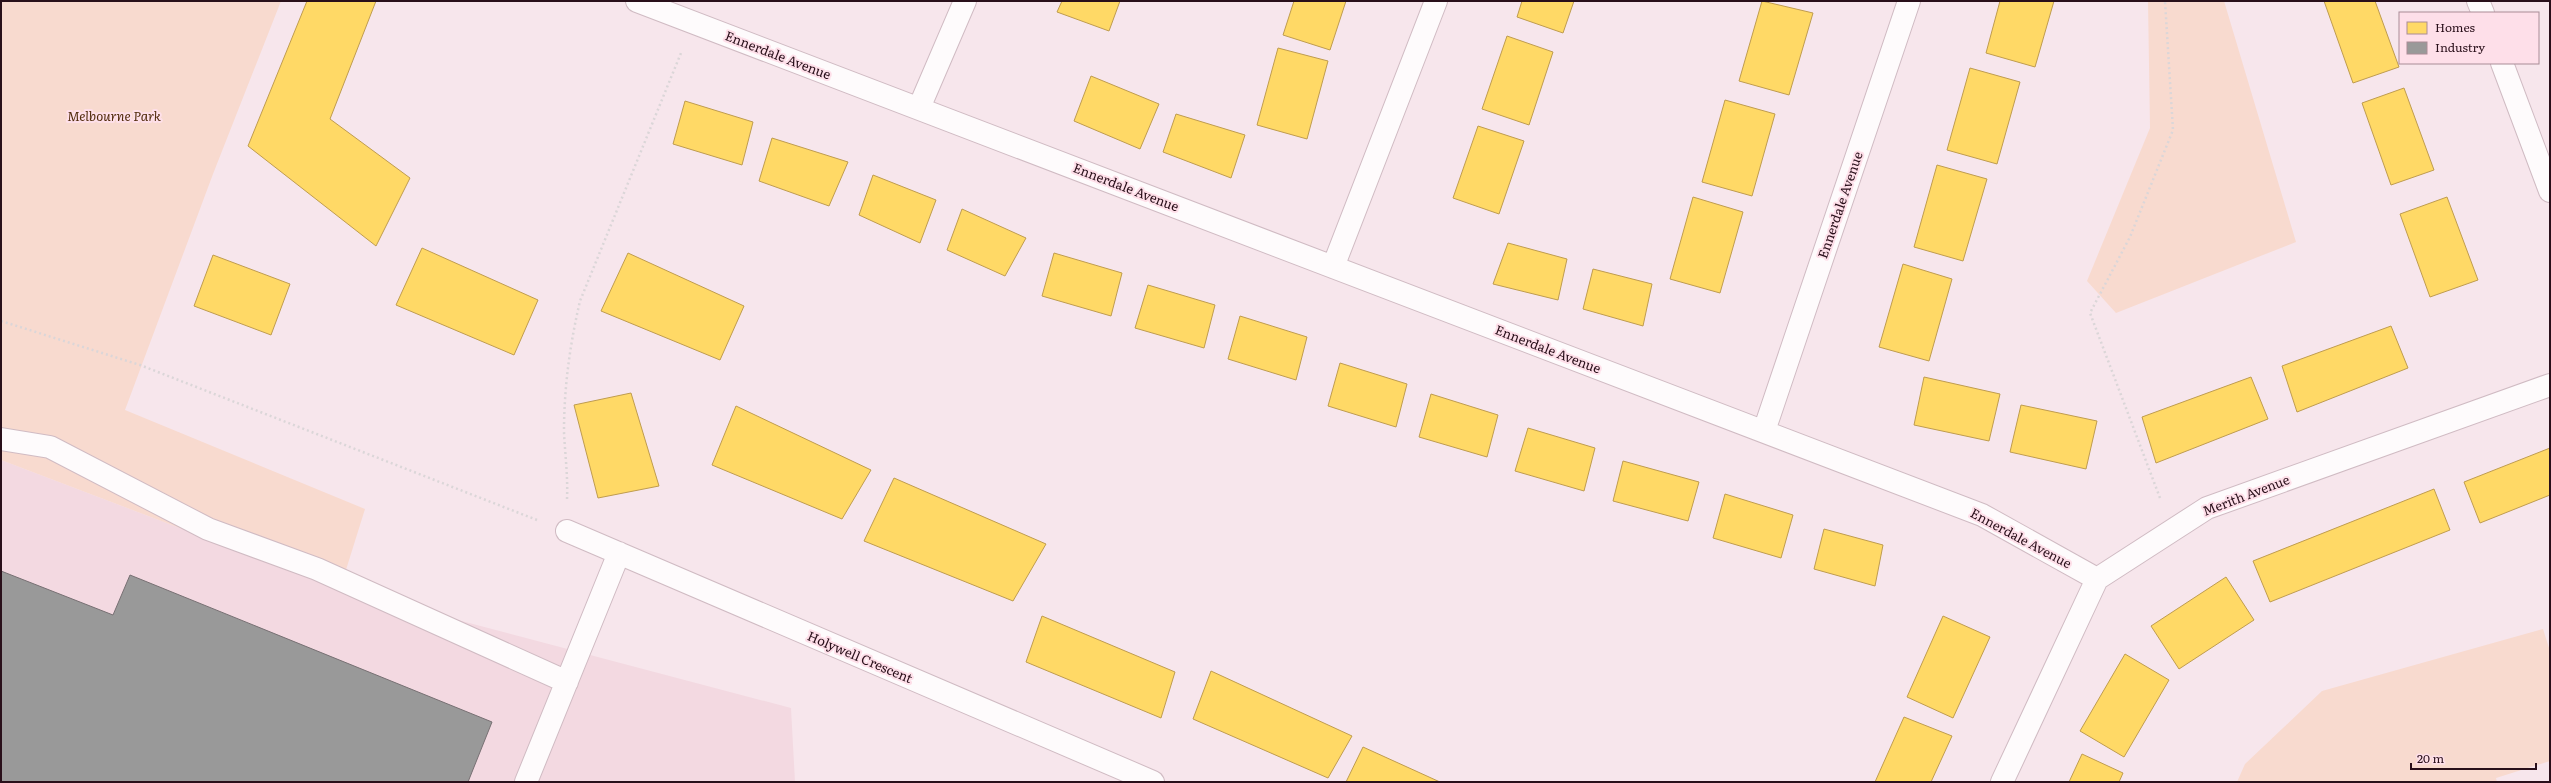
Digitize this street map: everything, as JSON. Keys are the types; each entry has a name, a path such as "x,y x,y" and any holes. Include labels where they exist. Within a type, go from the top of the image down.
{"street":[{"name":"Ennerdale Avenue","path":"637,1 1982,515 2097,579"},
{"path":"918,108 965,1"},
{"path":"1333,267 1436,1"},
{"name":"Ennerdale Avenue","path":"1764,431 1908,1"},
{"path":"2478,1 2483,12"},
{"path":"2502,64 2550,191"},
{"name":"Merith Avenue","path":"2097,579 2207,508 2550,385"},
{"path":"1,439 50,448 208,529 317,569 567,682"},
{"name":"Holywell Crescent","path":"567,531 1152,782"},
{"path":"526,782 619,554"},
{"path":"2002,782 2097,579"}],"path":[{"path":"2165,1 2173,130 2130,237 2090,313 2172,531"},
{"path":"1,321 140,365 567,531 564,432 566,384 572,334 580,301 693,22"}],"shaded area":[{"path":"1,460 340,589 791,708 795,782 1,782"}],"green space":[{"name":"Melbourne Park","path":"1,1 281,1 213,174 125,410 365,509 340,589 1,460"},
{"path":"2148,1 2224,1 2296,242 2116,313 2087,281 2150,128"},
{"path":"2543,629 2550,651 2550,761 2496,778 2497,782 2237,782 2245,764 2322,691"}],"building: Homes":[{"path":"307,1 376,1 330,119 410,178 376,246 248,146"},
{"path":"1062,1 1120,1 1109,31 1057,12"},
{"path":"1294,1 1346,1 1330,50 1283,35"},
{"path":"1522,1 1574,1 1563,33 1517,17"},
{"path":"1762,1 1813,13 1789,95 1739,81"},
{"path":"2000,1 2054,1 2035,67 1986,53"},
{"path":"2324,1 2375,1 2399,67 2353,83"},
{"path":"1507,36 1553,52 1529,125 1482,109"},
{"path":"1278,48 1328,61 1307,139 1257,125"},
{"path":"1970,68 2020,82 1997,164 1947,150"},
{"path":"1091,76 1159,104 1140,149 1074,121"},
{"path":"2404,88 2434,170 2391,185 2362,103"},
{"path":"1725,100 1775,114 1752,196 1702,182"},
{"path":"685,101 753,122 742,165 673,144"},
{"path":"1176,114 1245,135 1231,178 1163,152"},
{"path":"1478,126 1524,141 1499,214 1453,198"},
{"path":"772,138 848,162 829,206 759,181"},
{"path":"1937,165 1987,179 1963,261 1914,247"},
{"path":"873,175 936,200 920,243 859,215"},
{"path":"1693,197 1743,212 1720,293 1670,279"},
{"path":"2447,197 2478,280 2430,297 2400,214"},
{"path":"962,209 1026,238 1005,276 947,250"},
{"path":"1508,243 1567,259 1558,300 1493,284"},
{"path":"422,248 538,300 514,355 396,305"},
{"path":"628,253 744,306 720,360 601,311"},
{"path":"1054,253 1122,273 1111,316 1042,296"},
{"path":"213,255 290,284 271,335 194,306"},
{"path":"1903,264 1952,279 1929,361 1879,347"},
{"path":"1593,269 1652,284 1643,326 1583,309"},
{"path":"1148,285 1215,305 1204,348 1135,328"},
{"path":"1240,316 1307,337 1296,380 1228,359"},
{"path":"2391,326 2408,368 2297,412 2282,366"},
{"path":"1340,363 1407,384 1396,427 1328,406"},
{"path":"1924,377 2000,394 1989,441 1914,425"},
{"path":"2251,377 2268,419 2156,463 2142,417"},
{"path":"631,393 659,486 598,498 574,405"},
{"path":"1431,394 1498,415 1487,457 1419,437"},
{"path":"2021,405 2097,421 2086,469 2010,452"},
{"path":"736,406 871,470 842,519 712,465"},
{"path":"1528,428 1595,448 1584,491 1515,471"},
{"path":"2550,448 2550,495 2480,523 2464,482"},
{"path":"1623,461 1699,482 1688,521 1613,501"},
{"path":"894,478 1046,544 1013,601 864,541"},
{"path":"2434,489 2450,530 2270,602 2253,561"},
{"path":"1725,494 1793,515 1781,558 1713,538"},
{"path":"1824,529 1883,545 1875,586 1814,569"},
{"path":"2226,577 2254,620 2179,669 2151,626"},
{"path":"1042,616 1175,672 1161,718 1026,662"},
{"path":"1943,616 1990,637 1953,718 1907,697"},
{"path":"2125,654 2169,680 2124,757 2080,731"},
{"path":"1211,671 1352,736 1328,778 1193,719"},
{"path":"1904,717 1952,736 1931,782 1875,782"},
{"path":"1363,747 1440,782 1346,782"},
{"path":"2082,754 2123,773 2119,782 2069,782"}],"building: Industry":[{"path":"1,571 113,615 130,575 492,722 468,782 1,782"}]}
